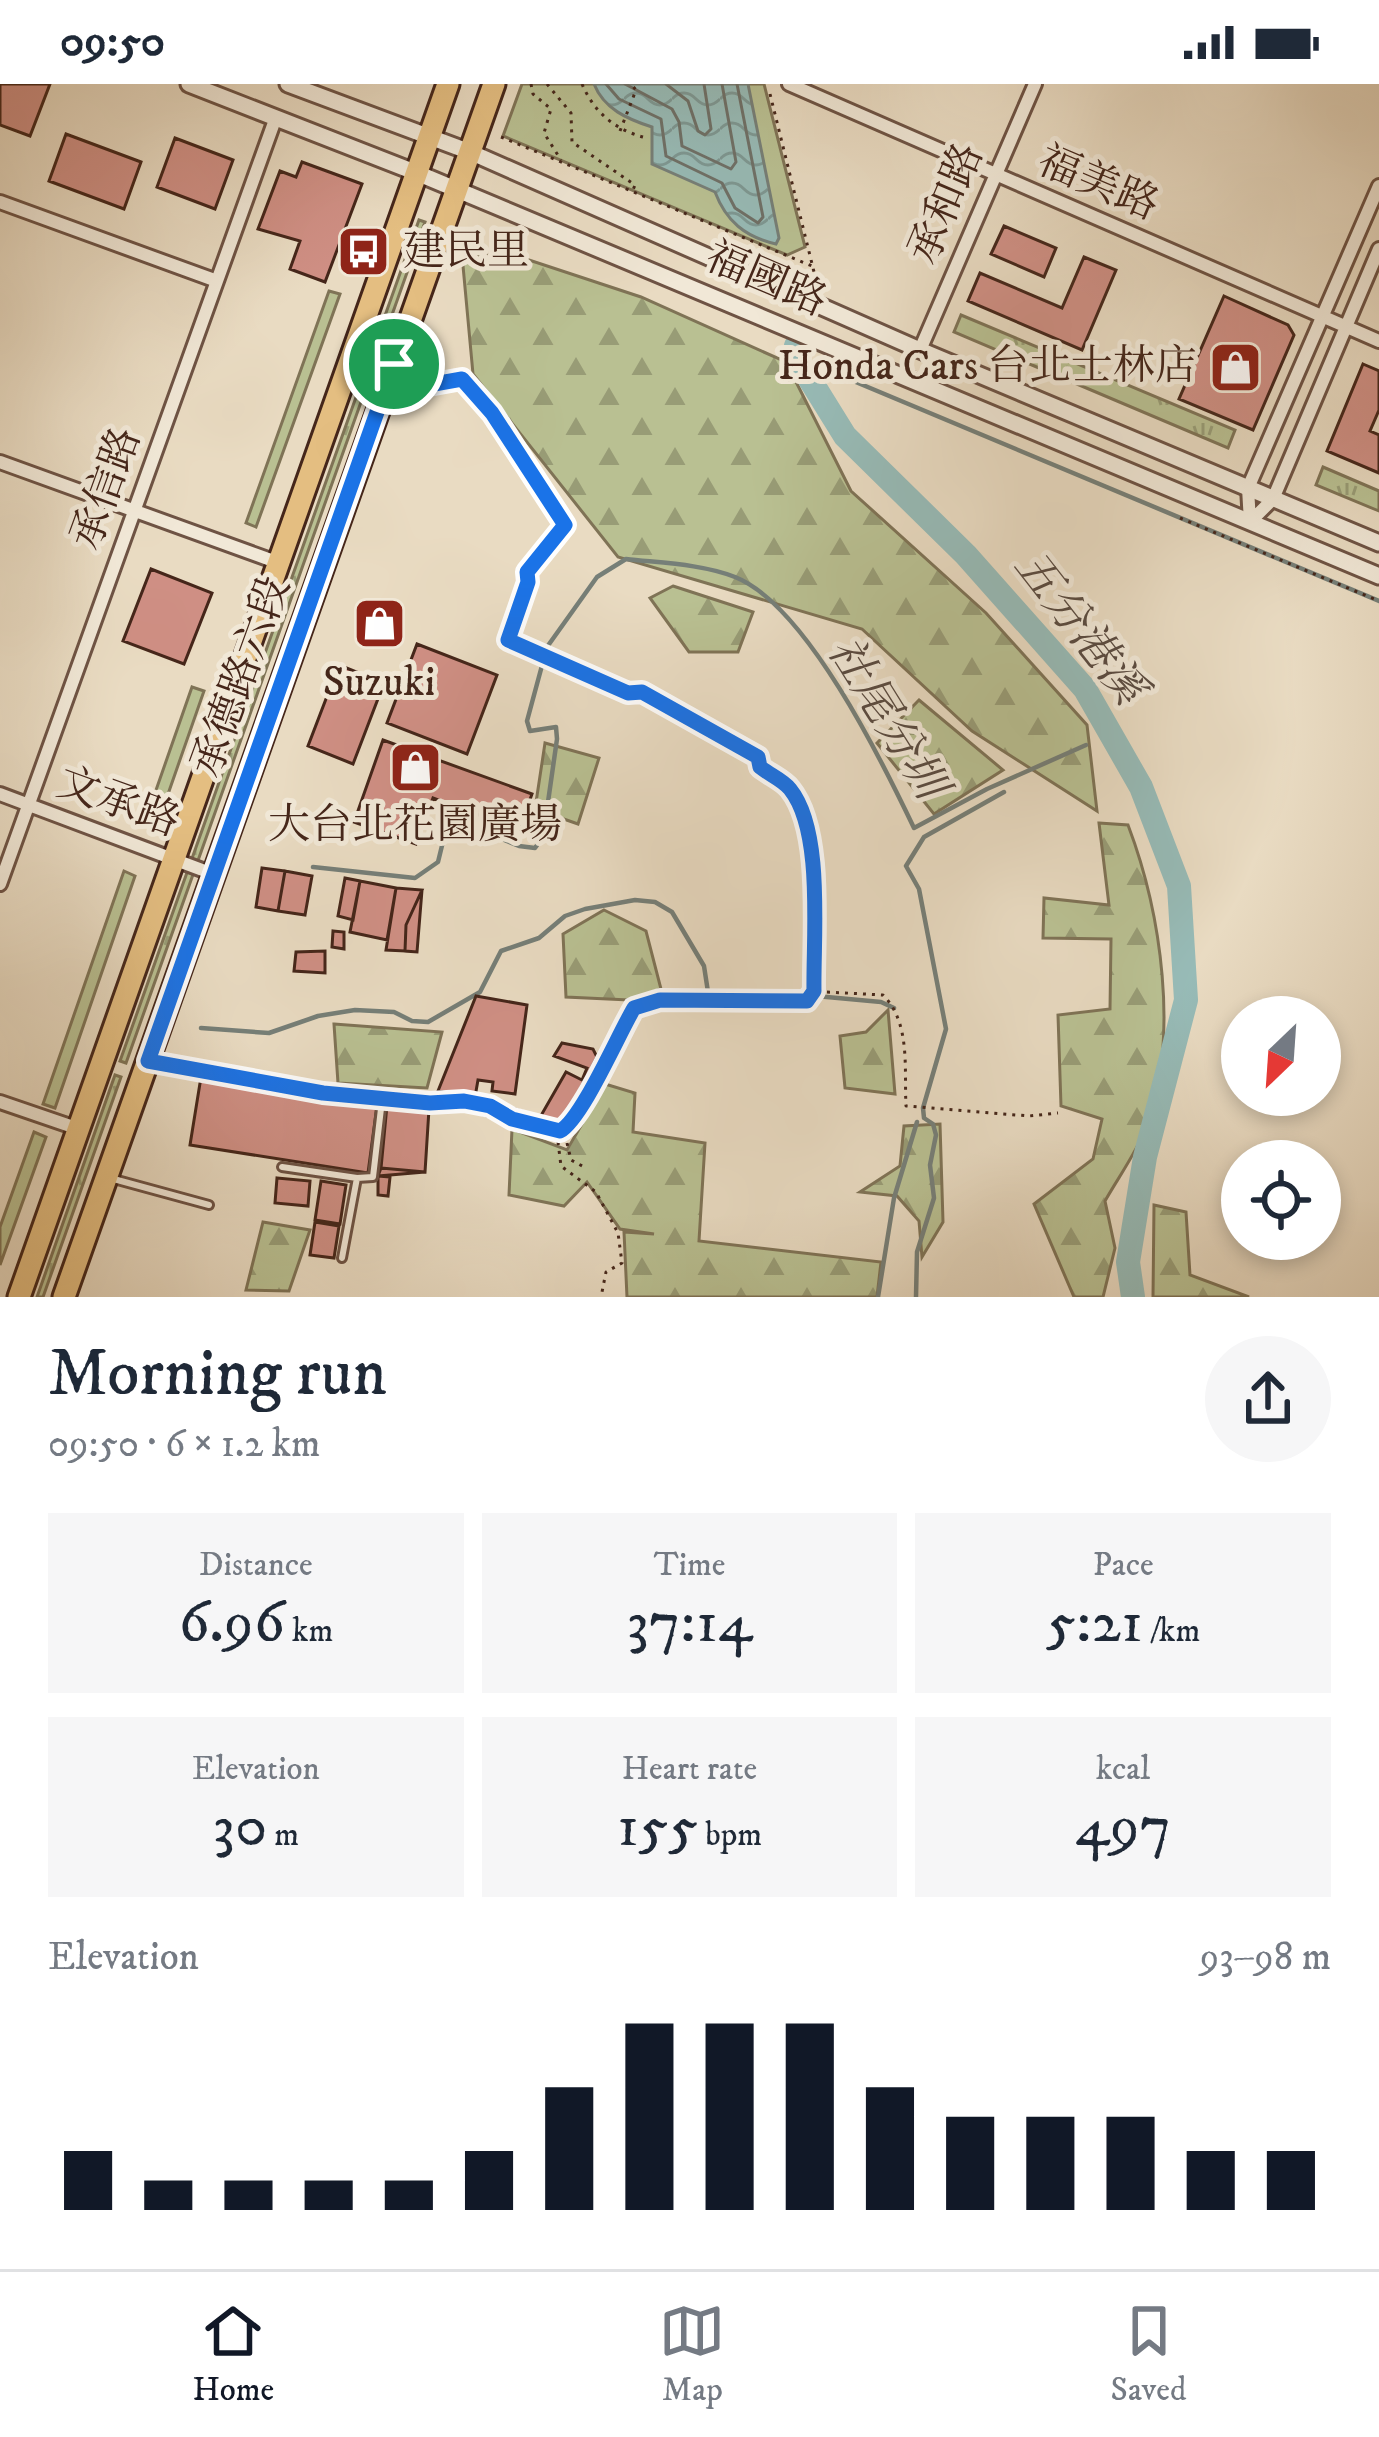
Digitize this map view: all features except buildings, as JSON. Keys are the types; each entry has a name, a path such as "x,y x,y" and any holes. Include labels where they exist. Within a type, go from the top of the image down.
{"main road":[{"name":"承德路六段","path":"19,1297 448,84"},
{"name":"承德路六段","path":"64,1297 494,84"}],"street":[{"name":"福國路","path":"189,84 417,173 1379,576"},
{"name":"福國路","path":"288,84 470,152 920,350 1379,543"},
{"name":"承和路","path":"920,350 1034,84"},
{"name":"福美路","path":"790,86 1379,341"},
{"name":"承信路","path":"0,884 276,117"},
{"path":"1250,522 1247,488 1379,186"},
{"path":"0,202 217,281"},
{"path":"1250,522 1273,499 1379,249"},
{"path":"0,463 279,563"},
{"name":"文承路","path":"0,794 214,874"},
{"path":"148,1061 382,1100 464,1101 556,1131 568,1127 634,1008 660,1000 807,1001 814,991 812,873"},
{"path":"0,1102 79,1129"}],"lane":[{"path":"394,364 434,384 462,379 492,413 565,525 527,572"},
{"path":"283,1167 373,1177 382,1100"},
{"path":"107,1177 209,1205"},
{"path":"342,1258 357,1178"}],"path":[{"path":"531,84 533,94 551,109 544,133 560,161"},
{"path":"547,84 571,113 572,142 635,185 632,191"},
{"path":"582,84 602,116 620,131 643,137"},
{"path":"620,131 636,90 632,84"},
{"path":"770,94 816,280"},
{"path":"501,137 812,266"},
{"path":"1180,518 1379,601"},
{"path":"527,572 528,582 508,640 628,693 642,692 758,757 760,767 786,783 798,800 813,843 812,873"},
{"path":"814,991 883,995 893,1005 903,1033 906,1106 1029,1116 1058,1113"},
{"path":"556,1131 571,1160 584,1167"},
{"path":"556,1131 561,1166 596,1192 618,1233 622,1263 606,1272 601,1297"}],"green space":[{"path":"522,84 764,84 805,247 787,255 503,136"},
{"path":"419,220 425,222 126,1063 120,1061"},
{"path":"462,255 514,255 641,297 786,362 851,491 986,613 1087,725 1097,811 972,731 862,629 618,557 473,374"},
{"path":"329,291 340,294 256,527 246,523"},
{"path":"961,315 1235,430 1228,448 954,332"},
{"path":"1323,467 1379,491 1379,511 1316,485"},
{"path":"673,586 753,612 738,652 689,652 650,598"},
{"path":"192,687 204,691 160,817 148,813"},
{"path":"919,700 1003,770 934,814 877,743"},
{"path":"545,743 599,758 578,824 535,809"},
{"path":"1099,823 1128,825 1140,859 1162,975 1162,1055 1146,1128 1105,1201 1115,1248 1103,1297 1074,1297 1034,1204 1093,1159 1102,1119 1061,1106 1058,1015 1110,1009 1111,939 1043,938 1044,898 1109,905"},
{"path":"124,871 135,876 55,1108 43,1104"},
{"path":"604,910 646,931 661,989 629,1000 566,997 563,934"},
{"path":"888,1010 895,1094 845,1088 840,1036 866,1032"},
{"path":"334,1024 442,1032 427,1088 338,1083"},
{"path":"115,1075 121,1077 43,1297 37,1297"},
{"path":"605,1084 635,1093 633,1132 705,1143 699,1241 881,1262 877,1297 627,1297 624,1232 654,1234 620,1229 587,1182 564,1206 509,1195 512,1129 567,1150"},
{"path":"940,1124 943,1222 922,1257 919,1221 897,1196 860,1192 900,1166 904,1126"},
{"path":"34,1132 46,1137 0,1265 0,1227"},
{"path":"1154,1205 1186,1212 1190,1275 1249,1297 1153,1297"},
{"path":"263,1222 310,1230 289,1291 246,1290"}],"water":[{"path":"594,84 748,84 779,238 776,244 738,226 715,192 652,164 652,127 617,112"}],"waterway":[{"name":"五分港溪","path":"796,346 796,357 845,436 966,555 1085,689 1141,787 1179,886 1186,1000 1145,1157 1128,1262 1133,1297"},
{"path":"796,357 1379,601"},
{"name":"社尾分圳","path":"313,867 415,878 438,862 449,817 535,848 543,837 557,739 556,727 530,731 527,721 547,647 597,577 626,559 709,569 762,593 814,651 839,688 914,828 1086,745"},
{"path":"916,1297 917,1252 934,1198 930,1165 936,1135 923,1108 946,1029 919,889 906,866 924,837 1004,792"},
{"path":"201,1028 269,1033 318,1016 355,1010 394,1012 428,1022 480,992 501,951 539,938 565,916 635,900 655,902 672,912 704,966 708,992 721,995"},
{"path":"816,996 881,1002 894,1008"},
{"path":"878,1297 894,1198 917,1122"}],"place":[{"name":"建民里","path":"364,252"},
{"name":"Honda Cars 台北士林店","path":"1236,367"},
{"name":"Suzuki","path":"379,624"},
{"name":"大台北花園廣場","path":"415,767"}],"route":[{"path":"394,364 434,384 462,379 492,413 565,525 527,572 528,582 508,640 628,693 642,692 758,757 760,767 786,783 798,800 813,843 814,991 807,1001 660,1000 634,1008 585,1100 568,1127 560,1131 464,1101 430,1103 323,1093 148,1061 394,364"}]}
